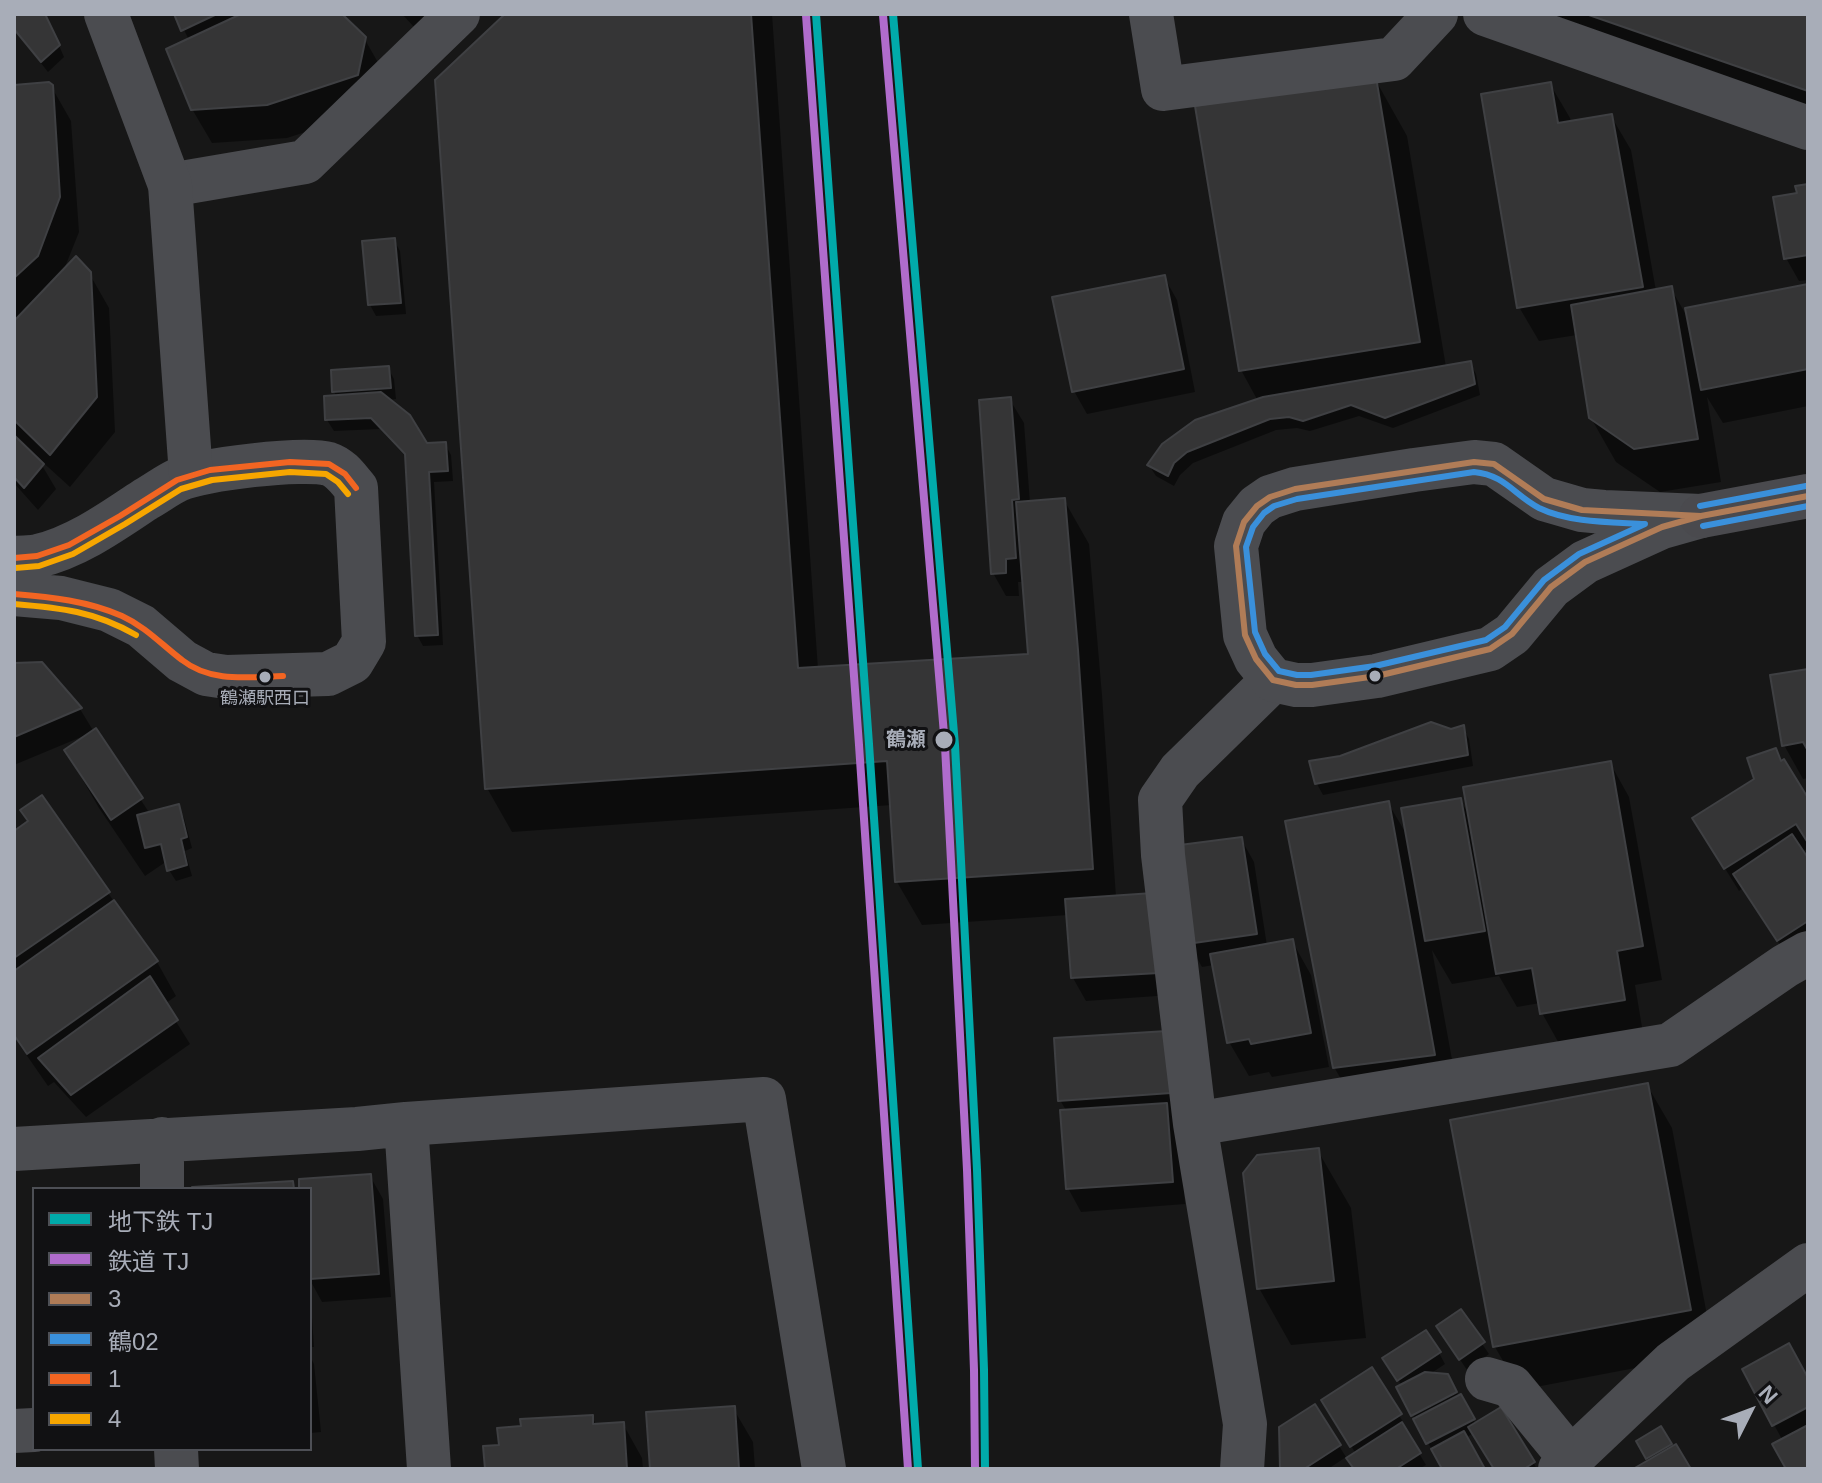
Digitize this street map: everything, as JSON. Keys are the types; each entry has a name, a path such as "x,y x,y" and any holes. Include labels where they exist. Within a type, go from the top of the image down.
{"main road":[{"path":"1701,516 1808,496"}],"street":[{"path":"106,14 170,185 191,475"},
{"path":"170,185 305,162 458,14"},
{"path":"1151,14 1163,89 1394,59 1436,14"},
{"path":"1485,14 1808,128"},
{"path":"14,558 37,556 69,545 177,480 191,475 210,470 290,462 329,464 345,474 356,488 364,642 352,662 328,674 226,677 206,674 182,661 141,626 109,610 61,598 14,594"},
{"path":"1474,462 1494,464 1544,499 1582,510 1701,516 1662,527 1585,562 1551,587 1512,634 1490,649 1377,676 1296,685 1273,680 1256,659 1245,635 1236,546 1244,522 1257,506 1270,497 1295,489 1474,462"},
{"path":"1242,1469 1245,1424 1195,1124 1163,855 1160,800 1180,771 1273,680"},
{"path":"1195,1124 1670,1045 1808,953"},
{"path":"14,1149 357,1129 764,1099 824,1469"},
{"path":"406,1124 429,1469"},
{"path":"162,1139 162,1187"},
{"path":"1487,1379 1511,1386 1565,1464 1673,1362 1808,1265"}],"building":[{"path":"14,14 45,14 60,45 41,62 14,29"},
{"path":"174,14 217,14 181,31"},
{"path":"241,14 342,14 366,37 358,75 267,105 191,110 166,49"},
{"path":"505,14 751,14 798,668 1028,654 1016,502 1065,498 1093,869 895,882 887,761 485,789 435,80"},
{"path":"1586,14 1808,14 1808,91"},
{"path":"1376,77 1420,342 1239,371 1195,106"},
{"path":"49,82 53,85 60,197 38,256 14,278 14,85"},
{"path":"1551,82 1558,123 1612,114 1643,287 1517,308 1481,94"},
{"path":"1808,184 1808,255 1784,259 1773,197 1797,193 1795,186"},
{"path":"395,238 401,303 368,305 362,241"},
{"path":"76,256 91,272 97,397 50,455 14,420 14,321"},
{"path":"1165,275 1184,369 1072,392 1052,297"},
{"path":"1808,284 1808,369 1701,390 1685,308"},
{"path":"1672,286 1698,439 1634,449 1589,418 1571,305"},
{"path":"1471,361 1475,384 1385,418 1351,405 1303,421 1289,417 1270,419 1187,452 1174,463 1168,476 1147,465 1162,444 1195,420 1263,397"},
{"path":"389,366 391,388 332,392 331,370"},
{"path":"381,392 410,415 427,443 446,442 448,471 429,472 438,635 415,636 405,454 371,418 325,420 324,396"},
{"path":"1011,397 1019,499 1012,500 1016,558 1006,559 1006,573 991,574 979,400"},
{"path":"14,435 44,464 24,488 14,477"},
{"path":"42,662 82,708 14,737 14,663"},
{"path":"1808,669 1808,751 1803,742 1782,746 1770,675"},
{"path":"1431,722 1451,729 1464,725 1468,755 1315,784 1309,761 1340,756"},
{"path":"96,728 143,798 111,820 64,750"},
{"path":"1776,748 1781,761 1784,759 1808,798 1808,843 1796,824 1724,869 1692,818 1754,779 1747,758"},
{"path":"1611,761 1643,946 1617,951 1625,1000 1540,1014 1532,968 1496,974 1463,787"},
{"path":"42,795 110,892 14,958 14,831 28,821 20,810"},
{"path":"1461,798 1485,931 1425,941 1401,808"},
{"path":"1389,801 1435,1055 1333,1068 1285,821"},
{"path":"179,804 187,837 181,839 187,865 167,871 161,844 145,848 137,815"},
{"path":"1792,834 1808,858 1808,921 1777,941 1733,874"},
{"path":"1242,837 1257,934 1187,944 1172,846"},
{"path":"1153,893 1159,973 1071,978 1065,899"},
{"path":"114,900 158,961 27,1054 14,1035 14,971"},
{"path":"1293,939 1311,1033 1251,1044 1249,1039 1227,1043 1210,954"},
{"path":"150,976 178,1020 71,1095 38,1058"},
{"path":"1167,1031 1171,1093 1058,1101 1054,1038"},
{"path":"1648,1083 1691,1310 1493,1347 1450,1120"},
{"path":"1167,1103 1173,1182 1066,1189 1060,1110"},
{"path":"1319,1148 1334,1281 1257,1289 1243,1173 1257,1155"},
{"path":"371,1174 379,1274 312,1279 312,1187 299,1187 299,1179"},
{"path":"293,1181 294,1187 192,1187"},
{"path":"1461,1309 1485,1342 1459,1360 1436,1326"},
{"path":"1426,1330 1441,1352 1397,1381 1382,1358"},
{"path":"1789,1343 1808,1378 1808,1407 1772,1426 1742,1369"},
{"path":"1372,1367 1402,1414 1350,1447 1321,1400"},
{"path":"1425,1372 1448,1374 1457,1392 1411,1416 1396,1387"},
{"path":"1461,1394 1475,1419 1426,1444 1413,1419"},
{"path":"1315,1404 1341,1445 1304,1469 1280,1469 1279,1427"},
{"path":"735,1406 739,1469 650,1469 646,1412"},
{"path":"1501,1407 1535,1462 1524,1469 1494,1469 1468,1427"},
{"path":"593,1415 593,1424 624,1422 627,1469 485,1469 483,1446 499,1445 497,1428 521,1426 520,1419"},
{"path":"1402,1422 1421,1453 1396,1469 1354,1469 1346,1458"},
{"path":"1808,1425 1808,1469 1786,1469 1772,1444"},
{"path":"1661,1426 1672,1444 1646,1459 1636,1441"},
{"path":"1464,1431 1485,1469 1442,1469 1431,1449"},
{"path":"1676,1444 1691,1469 1633,1469"}],"metro line":[{"name":"TJ","path":"816,14 918,1469"},
{"name":"TJ","path":"893,14 955,745 977,1170 985,1469"}],"rail line":[{"name":"TJ","path":"806,15 908,1469"},
{"name":"TJ","path":"883,15 945,746 967,1170 975,1469"}],"transit line":[{"name":"1","path":"14,558 37,556 69,545 177,480 210,470 290,462 329,464 345,474 356,488"},
{"name":"3","path":"1474,462 1494,464 1544,499 1582,510 1701,516 1662,527 1585,562 1551,587 1512,634 1490,649 1377,676 1312,685 1273,680 1256,659 1245,635 1236,546 1244,522 1257,506 1270,497 1295,489 1474,462"},
{"name":"4","path":"15,568 39,566 73,554 181,489 212,480 290,472 326,474 348,494"},
{"name":"鶴02","path":"1474,472 1494,477 1530,503 1564,517 1645,524 1579,554 1544,580 1505,627 1486,640 1375,666 1311,675 1279,671 1265,654 1255,632 1246,547 1253,527 1264,513 1274,506 1297,499 1474,472"},
{"name":"鶴02","path":"1700,506 1806,486"},
{"name":"3","path":"1701,516 1808,496"},
{"name":"鶴02","path":"1703,526 1808,506"},
{"name":"1","path":"14,594 83,603 122,616 182,660 205,672 230,677 283,676"},
{"name":"4","path":"14,604 77,612 136,635"}],"place":[{"name":"鶴瀬駅西口","path":"265,677"},
{"name":"鶴瀬","path":"944,740"}]}
